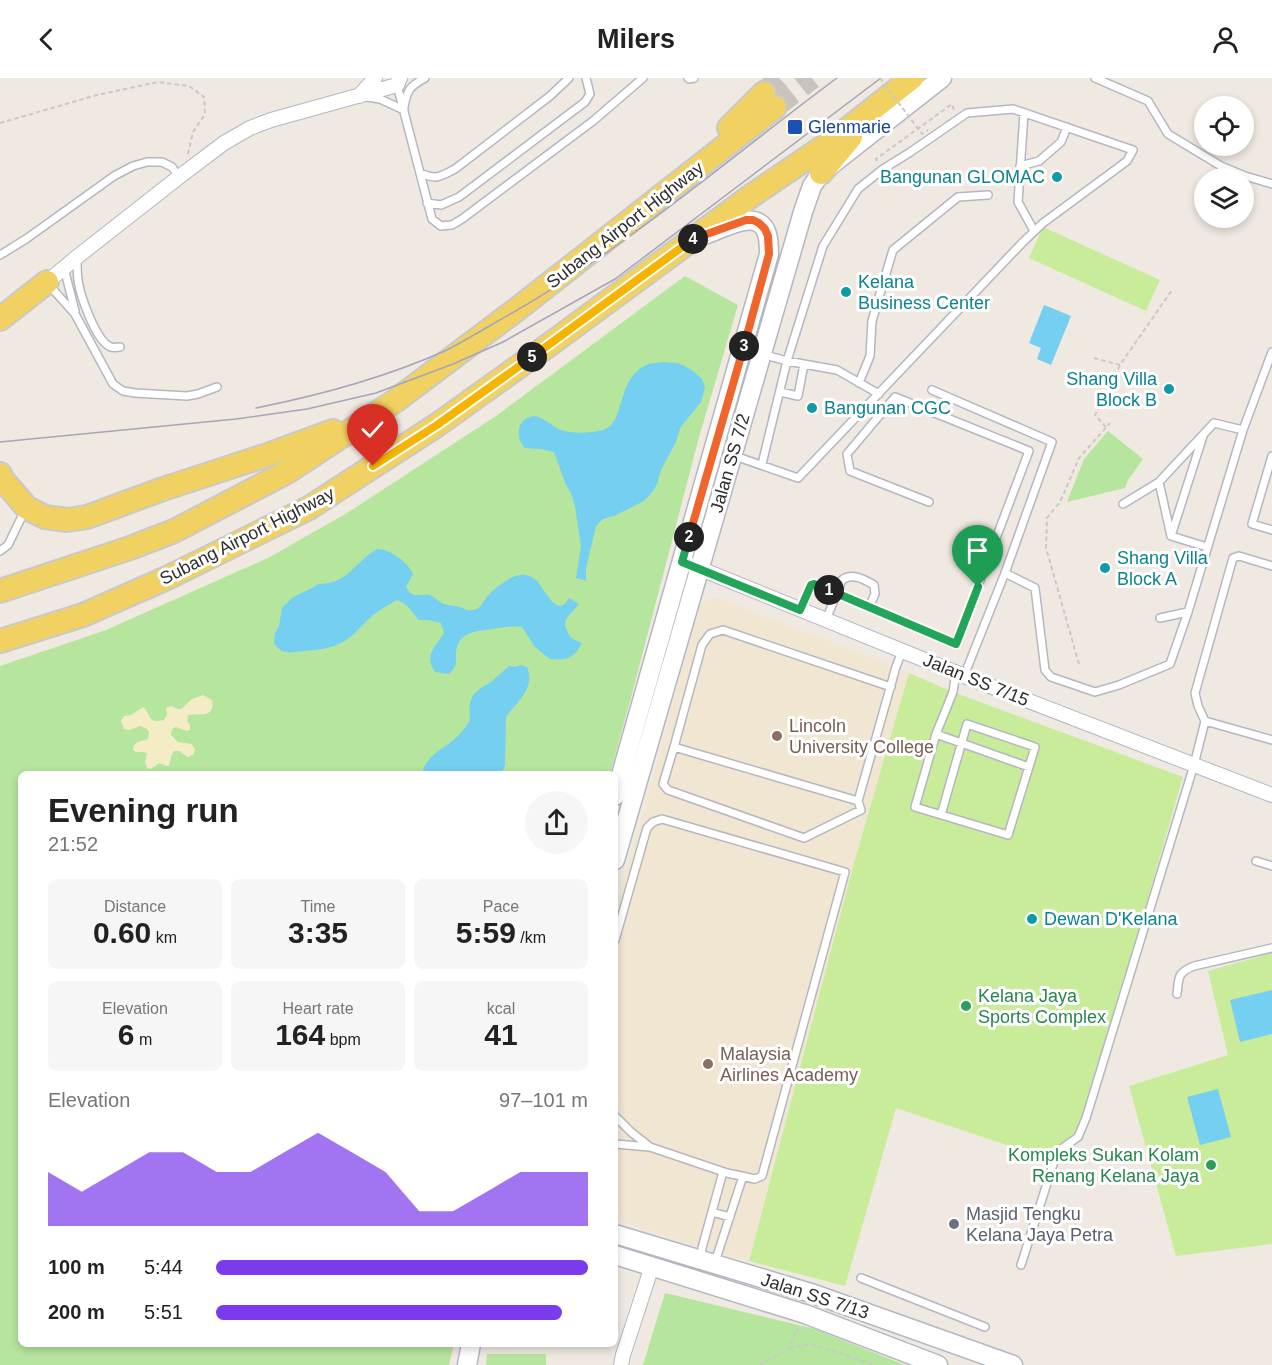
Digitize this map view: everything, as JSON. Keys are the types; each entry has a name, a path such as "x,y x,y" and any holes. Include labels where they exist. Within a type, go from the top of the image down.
{"main road":[{"name":"Subang Airport Highway","path":"0,641 83,615 167,578 309,508 437,425 751,196 835,139 912,78"},
{"name":"Subang Airport Highway","path":"0,591 174,531 289,471 395,401 516,310 689,174 723,134 769,100"},
{"path":"821,173 876,108"},
{"path":"0,319 55,275"},
{"path":"0,474 27,508 45,517 67,520 87,516 260,458 369,417"}],"street":[{"path":"359,96 375,78"},
{"path":"821,173 942,78"},
{"path":"55,275 184,172 224,143 250,128 359,96 397,80"},
{"name":"Jalan SS 7/2","path":"618,850 803,212 813,186 821,173"},
{"name":"Jalan SS 7/2","path":"618,786 769,254 768,236 765,229 753,220 746,220 690,240"},
{"name":"Jalan SS 7/15","path":"682,562 960,674 1272,795"},
{"name":"Jalan SS 7/13","path":"618,1235 811,1293 1013,1365"},
{"name":"Jalan SS 7/13","path":"618,1257 806,1314 938,1365"},
{"path":"704,1282 707,1262"},
{"path":"621,1365 652,1266"},
{"path":"467,1365 470,1347"}],"lane":[{"path":"404,110 406,95 411,86 425,78"},
{"path":"420,173 437,178 455,170 550,96 569,78"},
{"path":"428,203 441,205 459,197 585,102 590,93 586,78"},
{"path":"397,80 432,219 441,226 452,225 462,219 593,121 643,78"},
{"path":"688,78 694,78"},
{"path":"1095,78 1148,101 1168,134 1177,140 1221,166 1272,184"},
{"path":"359,96 380,99 404,110"},
{"path":"732,455 798,478 1034,231 1127,161 1133,150 1013,109 967,113 883,169 858,189 823,246 787,361 762,464"},
{"path":"1024,113 1017,202 1034,231"},
{"path":"1020,166 1039,161 1061,142 1067,127"},
{"path":"0,255 114,176 133,166 147,162 162,162 184,172"},
{"path":"859,383 870,356 873,321 893,250 958,196 988,195"},
{"path":"77,257 78,280 83,301 94,326 109,347 120,347"},
{"path":"55,275 75,314"},
{"path":"55,275 113,384 123,391 187,396 217,387"},
{"path":"743,348 787,361 837,370 879,394"},
{"path":"1005,573 1035,588 1046,670 1051,677 1095,692 1119,685 1170,664 1243,430 1272,352"},
{"path":"780,392 798,396 804,364"},
{"path":"933,390 1052,442 1005,573 936,734 915,807 941,815 1008,835 1035,747 967,724 941,815"},
{"path":"800,610 812,584 956,644 1029,451 895,397 847,454 850,471 929,502"},
{"path":"1123,504 1159,482 1214,423 1243,430"},
{"path":"1172,536 1204,433"},
{"path":"1272,456 1252,524 1272,530"},
{"path":"1159,482 1172,536"},
{"path":"0,551 8,545 27,508"},
{"path":"1172,536 1207,547"},
{"path":"1021,1265 1057,1152 1078,1137 1086,1118 1194,765 1205,721 1195,693 1233,558 1239,555 1272,566"},
{"path":"826,620 842,580 847,576 872,584 875,591 869,607"},
{"path":"1160,618 1188,612"},
{"path":"891,687 723,630 710,634 702,645 663,784 668,790 804,838 861,810 858,801 902,651"},
{"path":"1205,721 1272,740"},
{"path":"936,734 1029,767"},
{"path":"674,747 858,801"},
{"path":"618,930 647,828 652,822 662,819 845,872 762,1176 755,1179 723,1172 650,1147 618,1144"},
{"path":"1256,861 1272,866"},
{"path":"1178,994 1179,975 1184,970 1272,948"},
{"path":"618,1119 650,1147"},
{"path":"707,1262 702,1248 723,1172"},
{"path":"707,1262 730,1217 743,1176"},
{"path":"712,1212 730,1217"},
{"path":"861,1278 985,1327"}],"path":[{"path":"880,78 922,134 928,130"},
{"path":"0,123 97,95 147,84 158,82 189,86 204,97 205,114 193,132 184,172"},
{"path":"880,164 876,159 926,122 952,104 955,110"},
{"path":"1106,427 1095,415 1120,365 1172,290"},
{"path":"1094,358 1120,365"},
{"path":"1079,664 1046,548 1047,518 1060,502 1079,458 1110,423"},
{"path":"789,1348 806,1314"},
{"path":"760,1365 789,1348 811,1344 875,1365"}],"shaded area":[{"name":"Malaysia Airlines Academy","path":"715,597 909,673 854,863 749,1261 618,1221 618,898 700,605"}],"green space":[{"path":"1043,227 1160,280 1146,311 1029,258"},
{"path":"685,276 738,305 699,437 611,771 18,771 18,1347 453,1347 449,1365 0,1365 0,666 106,630 268,558 347,513 496,416"},
{"path":"1108,431 1143,459 1125,488 1067,502 1084,459"},
{"name":"Kelana Jaya Sports Complex","path":"909,673 953,692 1183,777 1067,1165 896,1108 845,1286 749,1261 854,863"},
{"name":"Kompleks Sukan Kolam Renang Kelana Jaya","path":"1272,953 1272,1244 1176,1256 1129,1086 1228,1055 1208,971"},
{"path":"665,1293 815,1329 905,1365 643,1365"},
{"path":"487,1354 546,1354 546,1365 486,1365"}],"sand":[{"path":"203,695 212,700 209,713 188,715 190,730 176,727 172,729 171,735 178,742 191,744 195,749 193,754 188,757 179,751 174,751 169,766 159,763 151,769 147,768 145,763 147,753 133,750 136,743 148,739 149,732 140,726 129,730 124,729 121,721 124,716 131,715 143,707 154,721 164,720 167,715 166,708 171,706 181,709 192,699"}],"water":[{"path":"1044,305 1071,316 1051,365 1037,359 1041,348 1029,343"},
{"path":"663,362 683,365 702,379 705,387 701,402 680,428 676,442 653,491 644,501 603,519 596,526 586,568 586,581 576,578 581,546 571,493 554,452 525,448 520,440 520,425 533,416 540,417 566,431 582,433 603,430 610,426 616,418 626,388 638,370 649,364"},
{"path":"377,549 393,554 411,569 413,574 406,587 411,593 430,595 444,604 468,610 481,606 493,591 511,578 527,575 537,581 556,604 560,606 565,604 569,598 579,604 565,623 571,638 582,643 569,657 550,659 535,647 522,627 477,631 467,635 459,642 456,664 449,674 435,672 430,656 444,633 441,623 419,620 407,606 397,600 384,607 349,638 333,646 288,652 274,644 282,608 293,597 318,584 344,577"},
{"path":"521,665 527,667 529,682 524,694 506,717 505,766 502,771 423,771 427,761 458,736 468,724 471,701 475,693 509,666"},
{"path":"1272,990 1272,1034 1240,1042 1230,1000"},
{"path":"1218,1089 1231,1137 1200,1145 1187,1097"}],"tunnel":[{"path":"764,93 779,78"},
{"path":"775,107 812,78"}],"tram line":[{"path":"256,408 377,377 424,360 466,340 543,294 630,236 837,78"},
{"path":"0,442 236,419 307,409 376,393 453,364 503,342 615,279 881,78"}],"place":[{"name":"Glenmarie","path":"795,127"},
{"name":"Bangunan GLOMAC","path":"1057,177"},
{"name":"Kelana Business Center","path":"846,292"},
{"name":"Shang Villa Block B","path":"1169,389"},
{"name":"Bangunan CGC","path":"812,408"},
{"name":"Shang Villa Block A","path":"1105,568"},
{"name":"Lincoln University College","path":"777,736"},
{"name":"Dewan D'Kelana","path":"1032,919"},
{"name":"Kelana Jaya Sports Complex","path":"966,1006"},
{"name":"Malaysia Airlines Academy","path":"708,1064"},
{"name":"Kompleks Sukan Kolam Renang Kelana Jaya","path":"1211,1165"},
{"name":"Masjid Tengku Kelana Jaya Petra","path":"954,1224"}],"route":[{"path":"373,466 495,384 690,240 746,220 753,220 765,229 768,236 769,254 682,562 800,610 811,585 814,584 956,644 978,587"}]}
